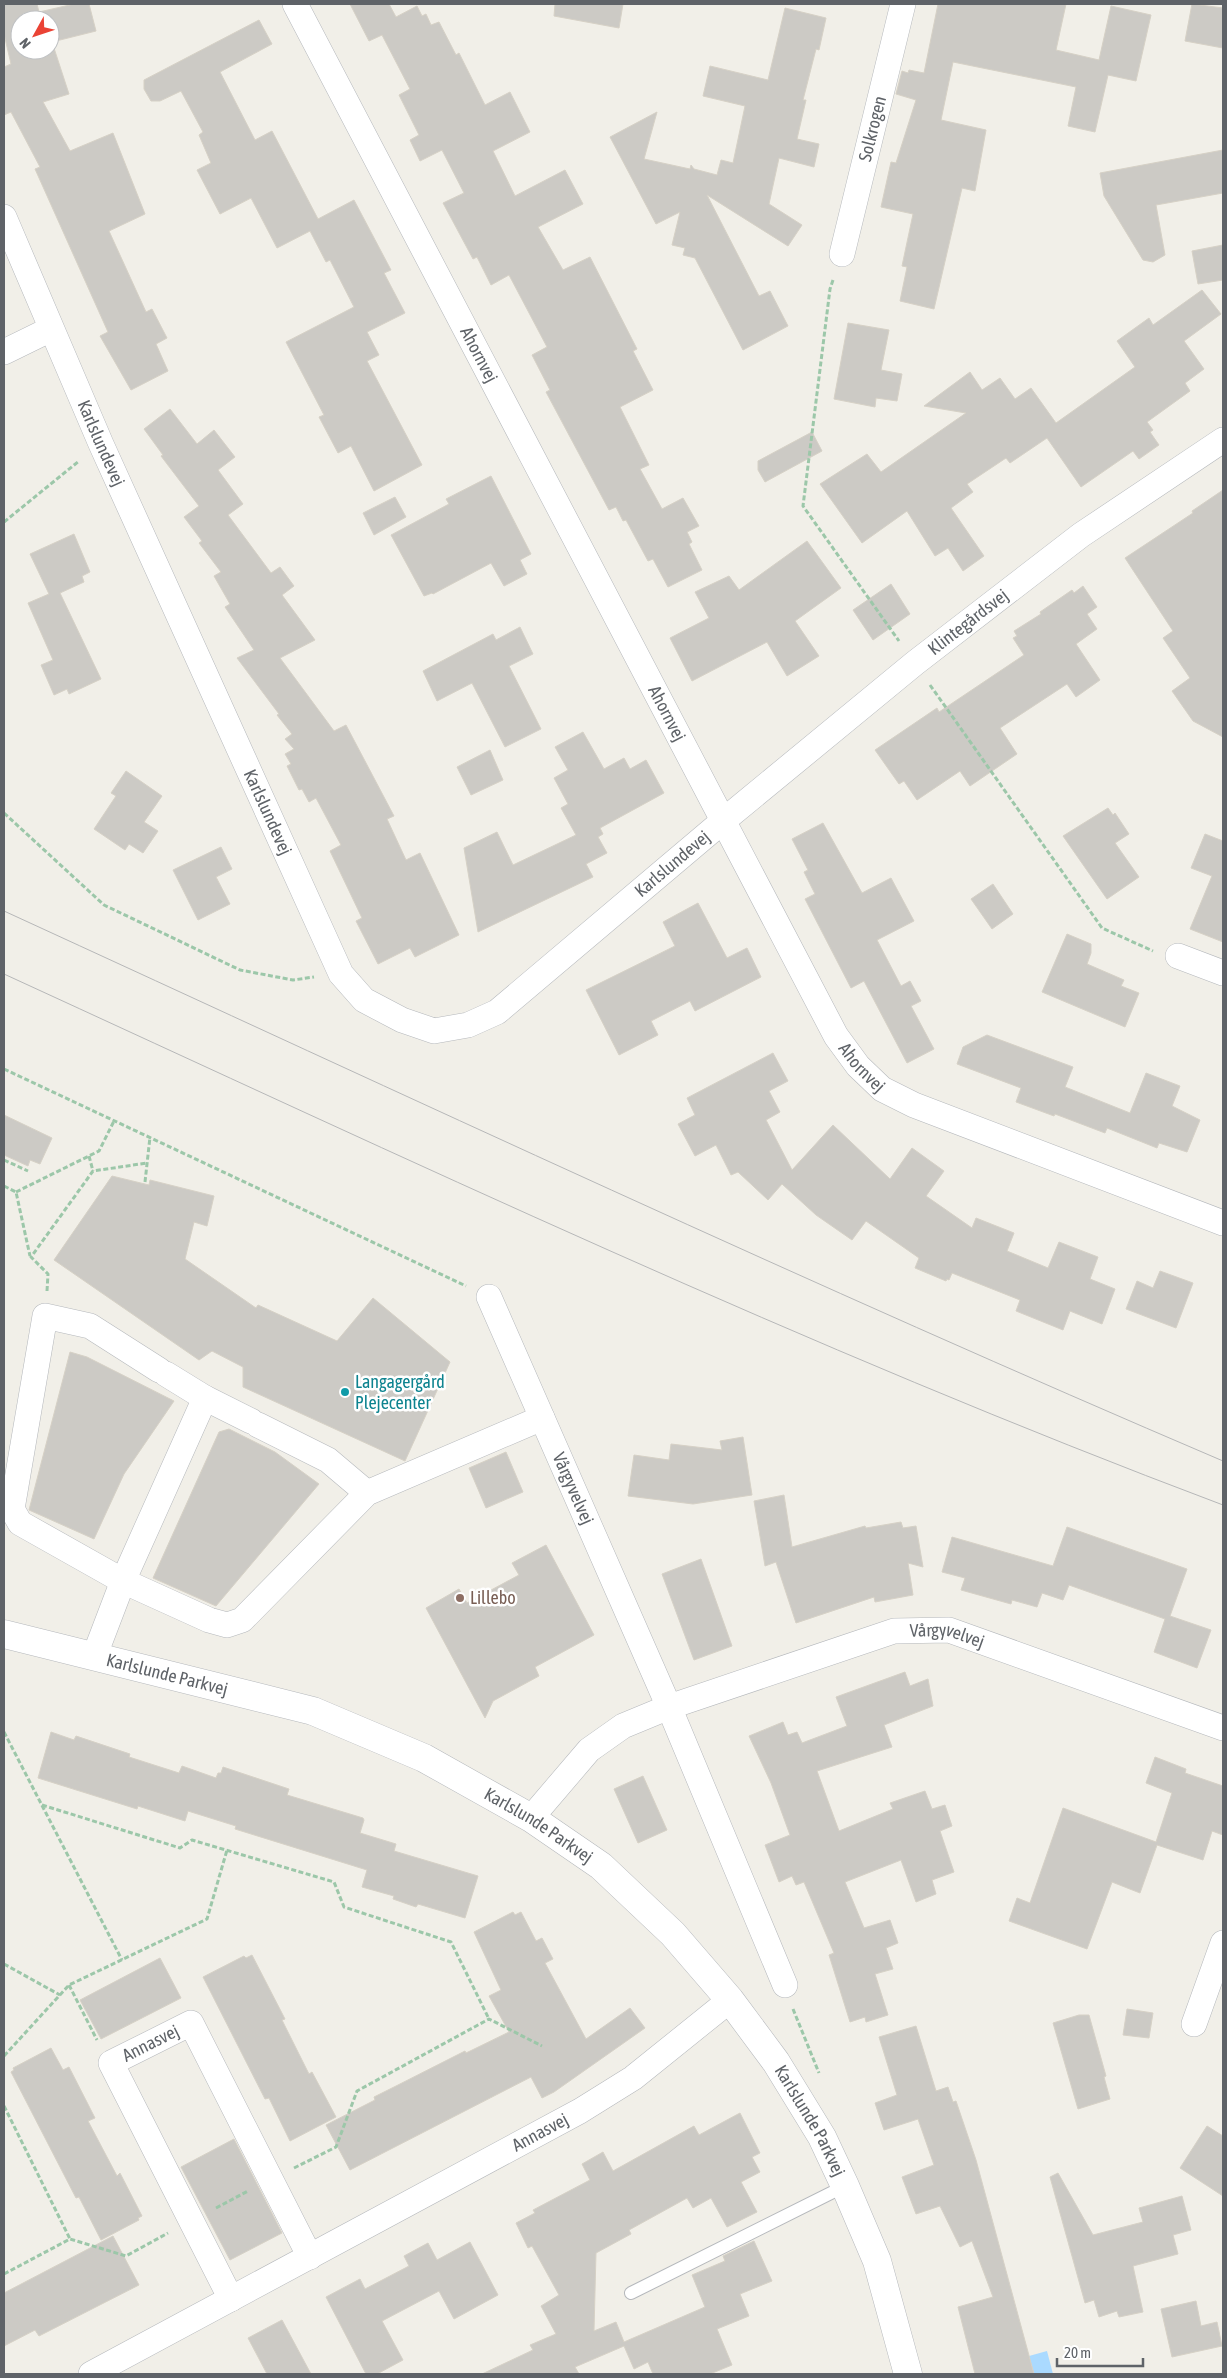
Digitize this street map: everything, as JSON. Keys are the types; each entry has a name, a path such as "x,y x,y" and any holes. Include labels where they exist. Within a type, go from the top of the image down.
{"street":[{"name":"Ahornvej","path":"295,4 836,1036 858,1066 882,1088 914,1105 1223,1222"},
{"name":"Solkrogen","path":"842,254 903,4"},
{"name":"Karlslundevej","path":"4,217 100,444 341,974 364,1000 402,1020 434,1031 468,1025 497,1012 723,821"},
{"path":"4,352 51,329"},
{"name":"Klintegårdsvej","path":"723,821 915,664 1081,535 1223,440"},
{"path":"1178,956 1223,973"},
{"name":"Vårgyvelvej","path":"489,1297 669,1707 785,1985"},
{"path":"367,1493 328,1460 205,1398 90,1326 45,1316 12,1509 20,1523 123,1581 209,1620 227,1625 242,1620 367,1493 542,1418"},
{"name":"Karlslunde Parkvej","path":"94,1657 123,1581 205,1398"},
{"name":"Vårgyvelvej","path":"531,1818 589,1750 623,1726 669,1707 894,1631 948,1630 1223,1728"},
{"name":"Karlslunde Parkvej","path":"4,1634 313,1711 424,1758 531,1818 600,1866 673,1934 730,2000 776,2062 822,2137 845,2186 876,2261 908,2374"},
{"path":"1194,2024 1223,1943"},
{"name":"Annasvej","path":"96,2373 580,2111 633,2078 730,2000"},
{"name":"Annasvej","path":"231,2299 111,2063 191,2023 310,2257"}],"lane":[{"name":"Karlslunde Parkvej","path":"631,2293 845,2186"}],"path":[{"path":"4,522 100,444"},
{"path":"4,813 104,905 240,970 293,980 341,974"},
{"path":"4,1068 489,1297"},
{"path":"16,1192 99,1151 114,1120"},
{"path":"145,1182 150,1137"},
{"path":"89,1156 93,1171"},
{"path":"4,1160 28,1171"},
{"path":"30,1257 93,1171 147,1163"},
{"path":"4,1186 16,1192"},
{"path":"16,1192 30,1257 48,1274 45,1316"},
{"path":"4,1732 122,1960"},
{"path":"42,1805 180,1848 192,1840 334,1882 344,1907 451,1942 489,2019"},
{"path":"4,2056 69,1985 207,1919 227,1850"},
{"path":"4,1964 60,1995"},
{"path":"69,1985 103,2052 111,2063"},
{"path":"4,2106 70,2239"}],"water":[{"path":"1047,2351 1053,2374 1034,2374 1029,2356"}],"building":[{"path":"4,4 37,4 38,10 10,10 10,60 4,34"},
{"path":"74,4 89,4 96,31 60,40 60,10 48,10"},
{"path":"350,4 389,4 396,17 417,6 422,16 426,14 431,25 439,22 456,55 459,53 485,105 510,92 530,132 493,151 515,196 565,170 583,204 538,227 563,270 590,257 637,349 633,351 653,390 620,407 649,465 640,469 662,509 683,498 699,526 687,532 692,542 689,544 702,570 668,587 653,559 648,561 626,520 623,521 616,507 609,510 546,392 550,390 532,355 547,347 509,275 491,285 477,257 473,259 443,203 464,193 442,150 420,161 410,140 419,135 399,95 410,89 382,35 369,41"},
{"path":"555,4 623,4 619,28 554,16"},
{"path":"938,4 1066,4 1056,50 1099,60 1111,6 1151,15 1136,81 1108,75 1095,132 1068,126 1076,87 953,62 941,120 986,130 975,191 962,188 934,309 900,301 907,267 902,266 913,214 881,207 891,162 896,163 916,100 896,94 902,71 908,73 909,70 924,73"},
{"path":"1192,4 1223,8 1223,48 1185,41"},
{"path":"785,8 826,18 819,50 816,49 803,100 806,100 797,139 819,144 814,167 779,158 769,204 802,225 788,246 707,195 759,296 770,291 788,326 743,350 695,258 683,255 685,248 672,245 680,212 656,224 610,137 657,112 644,159 690,169 691,165 694,169 717,175 721,160 733,163 745,106 703,96 710,66 768,80"},
{"path":"259,20 272,44 220,72 255,140 272,131 318,219 354,200 391,270 384,273 405,313 367,332 379,355 367,361 422,465 374,491 351,446 338,453 319,417 324,415 286,342 354,307 330,260 326,262 310,231 277,248 251,198 220,214 197,170 211,163 199,135 203,132 181,91 160,101 151,101 144,89 144,80"},
{"path":"10,60 58,60 69,94 43,102 70,151 113,133 145,214 109,231 146,312 152,309 167,338 156,344 168,371 131,390 100,336 108,332 35,169 40,167 11,112 4,115 4,67 11,64"},
{"path":"1223,150 1223,193 1156,205 1165,255 1153,262 1143,260 1104,196 1100,173"},
{"path":"1223,245 1223,280 1198,284 1192,251"},
{"path":"1202,290 1221,314 1184,341 1204,369 1185,383 1190,391 1147,422 1153,430 1150,432 1159,445 1139,459 1133,451 1081,487 1047,438 1010,463 1006,458 967,484 973,492 951,508 984,556 963,571 948,548 935,556 907,511 862,543 820,484 867,454 881,472 966,413 924,406 970,372 982,390 1000,378 1015,399 1031,388 1056,423 1135,367 1117,341 1149,318 1153,325"},
{"path":"848,323 889,330 881,370 902,374 897,401 876,398 875,407 834,399"},
{"path":"170,409 197,444 214,430 235,457 218,470 243,504 228,515 271,573 280,567 294,586 282,595 315,640 280,658 334,731 346,725 394,816 387,819 406,860 420,853 459,935 415,957 410,948 378,964 356,921 362,918 330,851 341,845 316,798 309,802 302,789 299,790 287,766 291,764 285,754 294,749 285,739 292,734 237,658 254,650 225,607 230,604 214,576 221,572 199,543 202,541 184,517 199,506 161,456 163,455 144,429"},
{"path":"812,432 822,451 765,482 758,470 758,461"},
{"path":"491,476 531,554 520,560 527,574 504,586 491,563 433,594 424,596 391,535 449,504 446,499"},
{"path":"1223,490 1223,737 1193,721 1172,691 1190,678 1163,638 1173,631 1125,558 1193,513 1192,511"},
{"path":"395,497 406,517 374,535 363,513"},
{"path":"74,534 90,572 82,576 84,582 60,593 101,679 69,694 67,689 54,695 41,665 53,660 28,603 49,594 30,554"},
{"path":"807,541 841,588 795,621 819,656 787,676 767,642 692,681 670,638 709,618 695,592 729,576 739,590"},
{"path":"891,584 910,614 873,640 853,610"},
{"path":"1083,586 1097,607 1087,614 1097,629 1076,644 1100,680 1076,697 1067,684 1000,728 1017,754 970,786 960,771 917,800 904,781 899,784 875,750 937,708 939,712 1024,655 1013,638 1017,636 1014,631 1041,614 1040,612 1072,590 1074,593"},
{"path":"520,627 533,654 509,666 541,729 505,747 472,683 437,701 423,671 493,634 496,640"},
{"path":"583,732 604,769 624,758 630,769 646,760 664,793 600,828 603,834 598,837 607,853 586,864 593,877 478,932 464,848 497,832 513,865 576,835 561,808 568,804 554,778 568,770 555,747"},
{"path":"490,750 503,780 471,795 457,767"},
{"path":"126,771 162,796 144,822 158,831 143,853 129,844 125,850 94,829 116,796 111,793"},
{"path":"1108,808 1113,815 1115,813 1129,834 1115,843 1139,877 1107,899 1063,836"},
{"path":"823,823 862,893 891,878 914,921 877,940 901,986 910,981 921,1001 911,1006 934,1049 907,1063 864,981 851,988 805,899 815,894 804,872 808,870 792,839"},
{"path":"1205,834 1223,841 1223,942 1190,929 1212,876 1191,868"},
{"path":"221,847 232,869 216,877 230,904 198,920 173,870"},
{"path":"993,884 1013,914 992,929 971,899"},
{"path":"698,903 727,958 747,948 761,977 695,1011 690,1001 651,1021 658,1035 619,1055 586,990 675,946 663,922"},
{"path":"1067,934 1091,944 1091,953 1087,964 1124,980 1121,986 1139,993 1125,1027 1042,992"},
{"path":"987,1035 1073,1067 1065,1087 1130,1113 1146,1073 1180,1086 1172,1106 1200,1120 1187,1152 1159,1143 1157,1148 1107,1128 1105,1133 1016,1102 1021,1088 957,1064 963,1047"},
{"path":"773,1053 788,1081 769,1091 780,1112 766,1120 792,1170 833,1125 890,1179 912,1148 944,1171 926,1196 972,1228 976,1218 1014,1233 1007,1251 1048,1268 1059,1242 1098,1257 1090,1279 1115,1289 1102,1324 1070,1311 1063,1330 1016,1311 1020,1300 952,1273 949,1280 947,1279 946,1281 915,1268 919,1258 866,1221 852,1240 816,1215 782,1184 768,1200 738,1172 731,1175 716,1145 695,1156 678,1124 695,1115 687,1098"},
{"path":"4,1115 52,1138 40,1164 30,1160 28,1166 4,1155"},
{"path":"112,1176 149,1185 150,1180 214,1196 207,1226 194,1222 185,1259 256,1308 258,1305 337,1341 373,1298 450,1362 405,1461 243,1387 243,1367 212,1351 199,1360 54,1260"},
{"path":"1160,1271 1193,1283 1176,1328 1126,1309 1137,1281 1153,1288"},
{"path":"70,1352 87,1357 174,1401 124,1474 94,1539 29,1510"},
{"path":"229,1429 275,1452 319,1484 216,1606 153,1578 219,1432"},
{"path":"743,1437 752,1495 693,1504 628,1496 634,1455 669,1460 671,1444 722,1450 720,1441"},
{"path":"506,1452 523,1492 486,1508 469,1468"},
{"path":"784,1495 792,1547 865,1526 866,1528 901,1522 903,1528 916,1526 923,1567 908,1563 913,1595 875,1602 874,1597 796,1623 776,1562 765,1566 754,1501"},
{"path":"1067,1527 1187,1569 1170,1616 1211,1630 1197,1668 1154,1652 1165,1619 1069,1585 1063,1600 1042,1593 1037,1607 1012,1600 1011,1604 961,1590 965,1578 942,1572 952,1537 1053,1566"},
{"path":"546,1545 594,1635 535,1667 539,1676 493,1701 485,1718 426,1608 459,1589 467,1603 519,1575 512,1563"},
{"path":"701,1559 732,1646 694,1660 662,1574"},
{"path":"905,1672 910,1686 928,1679 933,1706 884,1725 892,1747 817,1771 839,1831 893,1809 890,1803 925,1791 932,1809 945,1805 952,1826 940,1831 954,1872 932,1880 936,1894 916,1902 901,1860 845,1882 864,1928 890,1920 898,1943 886,1948 893,1969 875,1974 888,2015 866,2022 865,2017 850,2022 829,1955 834,1953 804,1882 796,1885 792,1876 779,1882 765,1845 790,1835 771,1783 749,1736 783,1722 788,1735 797,1732 802,1743 847,1726 836,1697"},
{"path":"51,1732 74,1740 76,1736 130,1754 129,1757 179,1773 182,1766 216,1778 218,1773 221,1773 223,1767 289,1789 287,1795 363,1818 360,1833 396,1844 394,1851 478,1876 465,1918 418,1904 416,1907 393,1899 394,1896 362,1887 367,1870 235,1829 236,1826 188,1811 185,1821 138,1806 137,1809 38,1778"},
{"path":"1155,1757 1186,1769 1185,1773 1223,1786 1223,1835 1212,1831 1203,1860 1157,1845 1140,1893 1112,1882 1087,1949 1009,1921 1017,1898 1030,1903 1063,1808 1156,1842 1172,1793 1146,1783"},
{"path":"643,1776 667,1830 638,1843 614,1789"},
{"path":"513,1912 515,1915 521,1912 536,1941 542,1938 553,1959 545,1963 586,2039 630,2008 645,2028 554,2092 542,2098 531,2077 350,2170 326,2125 375,2100 374,2097 465,2051 466,2053 509,2032 489,1996 501,1990 474,1932"},
{"path":"252,1955 285,2019 282,2020 309,2074 312,2072 336,2117 290,2141 269,2098 265,2099 203,1977 244,1956 246,1958"},
{"path":"160,1958 181,1998 101,2039 80,2000"},
{"path":"1127,2009 1153,2013 1149,2038 1123,2035"},
{"path":"1079,2015 1089,2015 1106,2076 1104,2077 1110,2099 1078,2109 1053,2023"},
{"path":"916,2026 936,2091 948,2087 953,2102 956,2101 976,2160 1034,2374 975,2374 958,2307 993,2297 972,2241 960,2247 940,2206 916,2214 902,2177 934,2165 918,2119 884,2130 875,2103 897,2095 879,2037"},
{"path":"51,2048 63,2070 69,2067 95,2118 88,2121 117,2176 120,2173 142,2216 138,2218 139,2220 101,2240 79,2197 76,2198 11,2072 14,2070 13,2068"},
{"path":"740,2113 760,2153 752,2157 760,2172 741,2182 757,2212 727,2227 711,2198 693,2208 687,2198 629,2230 631,2234 596,2253 594,2331 616,2322 624,2342 705,2307 692,2275 725,2261 723,2256 754,2241 772,2281 740,2294 749,2316 717,2329 732,2365 710,2374 653,2374 648,2362 634,2369 624,2346 575,2367 579,2374 482,2374 533,2350 530,2345 556,2334 541,2306 559,2295 532,2246 528,2248 516,2223 535,2213 533,2210 590,2180 582,2164 603,2152 613,2171 694,2126 699,2135"},
{"path":"1207,2126 1223,2136 1223,2196 1180,2168"},
{"path":"234,2139 282,2233 230,2260 181,2167"},
{"path":"1058,2173 1093,2235 1143,2222 1139,2208 1182,2196 1191,2230 1173,2235 1178,2254 1133,2266 1143,2312 1119,2317 1117,2311 1099,2317 1094,2300 1085,2303 1050,2177"},
{"path":"113,2236 139,2285 39,2336 35,2330 4,2346 4,2293"},
{"path":"470,2242 498,2295 454,2319 439,2291 382,2321 403,2360 377,2374 366,2374 326,2297 360,2279 365,2289 409,2266 404,2256 428,2243 437,2260"},
{"path":"1196,2301 1201,2326 1217,2322 1222,2346 1172,2357 1161,2309"},
{"path":"282,2320 311,2374 267,2374 248,2338"}],"tram line":[{"path":"4,911 764,1259 1223,1461"},
{"path":"4,974 457,1182 761,1317 1068,1445 1223,1505"}],"place":[{"name":"Langagergård Plejecenter","path":"345,1392"},
{"name":"Lillebo","path":"460,1598"}]}
